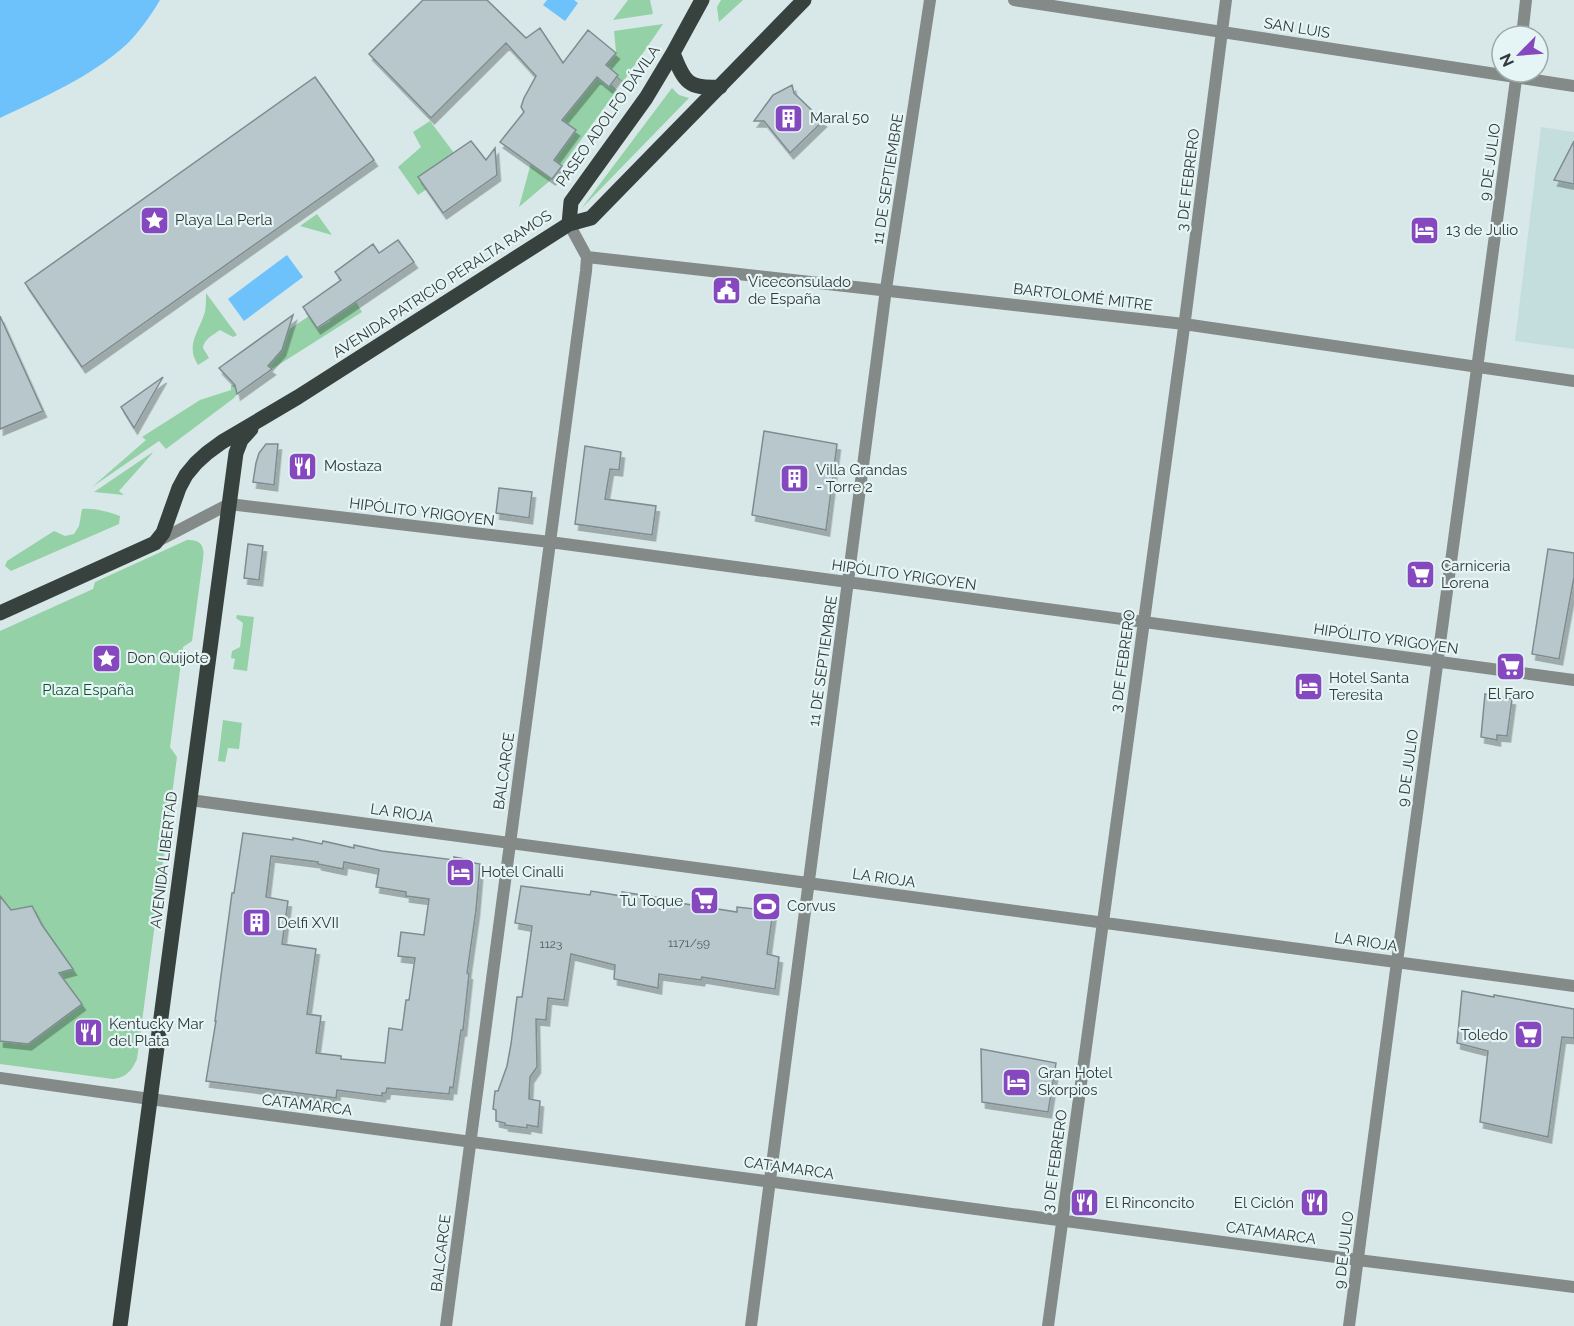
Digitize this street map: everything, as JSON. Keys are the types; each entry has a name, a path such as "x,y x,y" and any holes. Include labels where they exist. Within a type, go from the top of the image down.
{"main road":[{"name":"PASEO ADOLFO DÁVILA","path":"569,224 571,201 646,98 674,53 702,0"},
{"name":"AVENIDA PATRICIO PERALTA RAMOS","path":"154,543 163,533 186,475 196,463 222,442 272,413 569,224 591,218 804,0"},
{"path":"674,53 683,77 690,84 699,87 720,87"},
{"name":"AVENIDA LIBERTAD","path":"120,1326 236,453 241,440 250,429 272,413"},
{"path":"0,614 154,543"}],"street":[{"name":"11 DE SEPTIEMBRE","path":"751,1326 886,290 930,0"},
{"name":"SAN LUIS","path":"1014,0 1490,71"},
{"name":"3 DE FEBRERO","path":"1048,1326 1226,0"},
{"path":"1523,24 1526,0"},
{"name":"SAN LUIS","path":"1550,81 1574,86"},
{"name":"9 DE JULIO","path":"1350,1326 1396,962 1515,84"},
{"path":"569,224 587,257"},
{"name":"BARTOLOMÉ MITRE","path":"587,257 1184,324 1574,381"},
{"name":"BALCARCE","path":"446,1326 587,257"},
{"path":"154,543 229,504"},
{"name":"HIPÓLITO YRIGOYEN","path":"229,504 550,542 1574,680"},
{"name":"LA RIOJA","path":"190,800 1574,986"},
{"name":"CATAMARCA","path":"0,1078 1574,1287"}],"shaded area":[{"path":"1541,127 1574,132 1574,349 1515,341"}],"green space":[{"path":"628,0 650,0 653,14 613,20"},
{"path":"721,0 743,0 719,22 717,7"},
{"path":"663,24 623,82 616,77 618,75 606,65 616,52 614,31"},
{"path":"597,77 609,87 611,84 617,90 562,166 554,160 576,130 562,120"},
{"path":"672,88 679,95 689,98 581,209"},
{"path":"430,121 454,153 427,189 418,195 398,167 421,147 413,132"},
{"path":"531,163 552,179 519,207"},
{"path":"317,214 332,235 300,226"},
{"path":"206,293 237,335 233,337 220,330 212,336 205,342 203,348 209,358 198,365 194,358 193,345 205,312"},
{"path":"356,302 362,312 272,369 268,366 282,350 288,330 309,316 318,328 330,321 322,308 328,303 336,315"},
{"path":"231,385 235,385 237,394 234,398 166,449 159,441 92,487 146,440 142,437 200,400 231,390"},
{"path":"153,452 119,491 124,495 94,492"},
{"path":"82,509 120,516 119,524 11,571 5,566 7,561 54,531 65,536 74,534 79,526"},
{"name":"Plaza España","path":"187,540 199,542 203,547 203,554 192,641 183,647 170,747 177,757 137,1059 128,1073 113,1079 0,1064 0,631 93,589 95,582"},
{"path":"237,615 254,617 247,671 233,669 235,659 231,658 232,651 240,647 243,623 236,618"},
{"path":"223,720 242,723 239,749 228,748 225,762 218,761"}],"water":[{"path":"0,0 160,0 136,34 113,56 66,86 0,118"},
{"path":"547,0 574,0 578,3 565,21 543,5"},
{"path":"287,255 303,277 244,321 228,299"}],"building":[{"path":"423,0 487,0 526,38 540,28 563,63 588,30 616,53 606,65 618,75 609,87 597,77 562,120 576,130 554,160 562,166 552,179 500,142 524,112 521,107 524,98 536,76 506,43 431,118 369,54"},
{"path":"315,77 374,160 82,367 25,283"},
{"name":"Maral 50","path":"792,85 794,93 823,121 790,153 764,121 754,121 773,95"},
{"path":"471,141 486,160 495,148 497,175 443,213 418,177"},
{"path":"1574,141 1574,184 1554,180"},
{"path":"398,240 414,262 317,328 303,307 341,280 335,272 373,244 379,253"},
{"path":"293,315 282,350 268,366 272,369 237,394 235,385 219,368"},
{"path":"0,316 43,411 0,429"},
{"path":"163,377 134,428 121,407"},
{"name":"Villa Grandas - Torre 2","path":"764,431 837,444 826,530 752,515"},
{"path":"266,444 278,444 274,485 253,482 259,453"},
{"path":"585,446 621,452 619,470 610,469 605,499 656,506 652,535 575,524"},
{"path":"499,488 532,492 529,518 496,513"},
{"path":"248,544 263,546 259,580 244,578"},
{"path":"1548,549 1574,553 1574,577 1559,659 1532,654"},
{"path":"1485,694 1512,699 1507,736 1497,735 1497,740 1481,737"},
{"path":"243,833 293,840 293,838 322,844 323,841 354,848 354,845 454,860 454,857 480,864 467,973 469,974 463,1030 461,1030 453,1088 450,1087 449,1094 387,1088 386,1093 382,1093 382,1096 337,1090 336,1098 206,1081 232,893 234,893","holes":["271,856 318,862 318,864 343,869 344,862 379,869 376,887 406,892 406,896 429,899 424,935 401,932 398,956 415,958 402,1030 389,1028 385,1063 341,1059 341,1056 316,1053 321,1016 307,1014 316,949 282,944 288,901 266,897"]},
{"path":"521,886 590,895 591,891 622,896 622,892 737,912 737,907 773,911 767,954 779,957 775,989 702,977 701,980 659,974 658,988 614,979 615,965 571,954 564,1000 548,998 546,1020 536,1019 537,1067 530,1077 529,1099 540,1101 538,1127 505,1125 505,1123 496,1121 496,1110 493,1109 495,1091 498,1091 507,1066 517,997 522,997 532,926 515,923"},
{"path":"0,896 11,910 32,906 42,925 73,969 59,973 82,1004 28,1044 0,1041"},
{"path":"1462,991 1574,1009 1574,1038 1562,1037 1548,1137 1480,1122 1488,1051 1457,1043"},
{"name":"Gran Hotel Skorpios","path":"981,1049 1056,1063 1048,1112 982,1102"}],"place":[{"name":"Maral 50","path":"789,118"},
{"name":"Playa La Perla","path":"154,220"},
{"name":"13 de Julio","path":"1425,230"},
{"name":"Viceconsulado de España","path":"727,291"},
{"name":"Mostaza","path":"303,466"},
{"name":"Villa Grandas - Torre 2","path":"795,479"},
{"name":"Carniceria Lorena","path":"1420,575"},
{"name":"Don Quijote","path":"106,658"},
{"name":"El Faro","path":"1511,667"},
{"name":"Hotel Santa Teresita","path":"1308,687"},
{"name":"Hotel Cinalli","path":"460,872"},
{"name":"Tu Toque","path":"704,901"},
{"name":"Corvus","path":"766,906"},
{"name":"Delfi XVII","path":"256,923"},
{"name":"Kentucky Mar del Plata","path":"88,1033"},
{"name":"Toledo","path":"1529,1035"},
{"name":"Gran Hotel Skorpios","path":"1017,1082"},
{"name":"El Rinconcito","path":"1084,1203"},
{"name":"El Ciclón","path":"1315,1203"}]}
